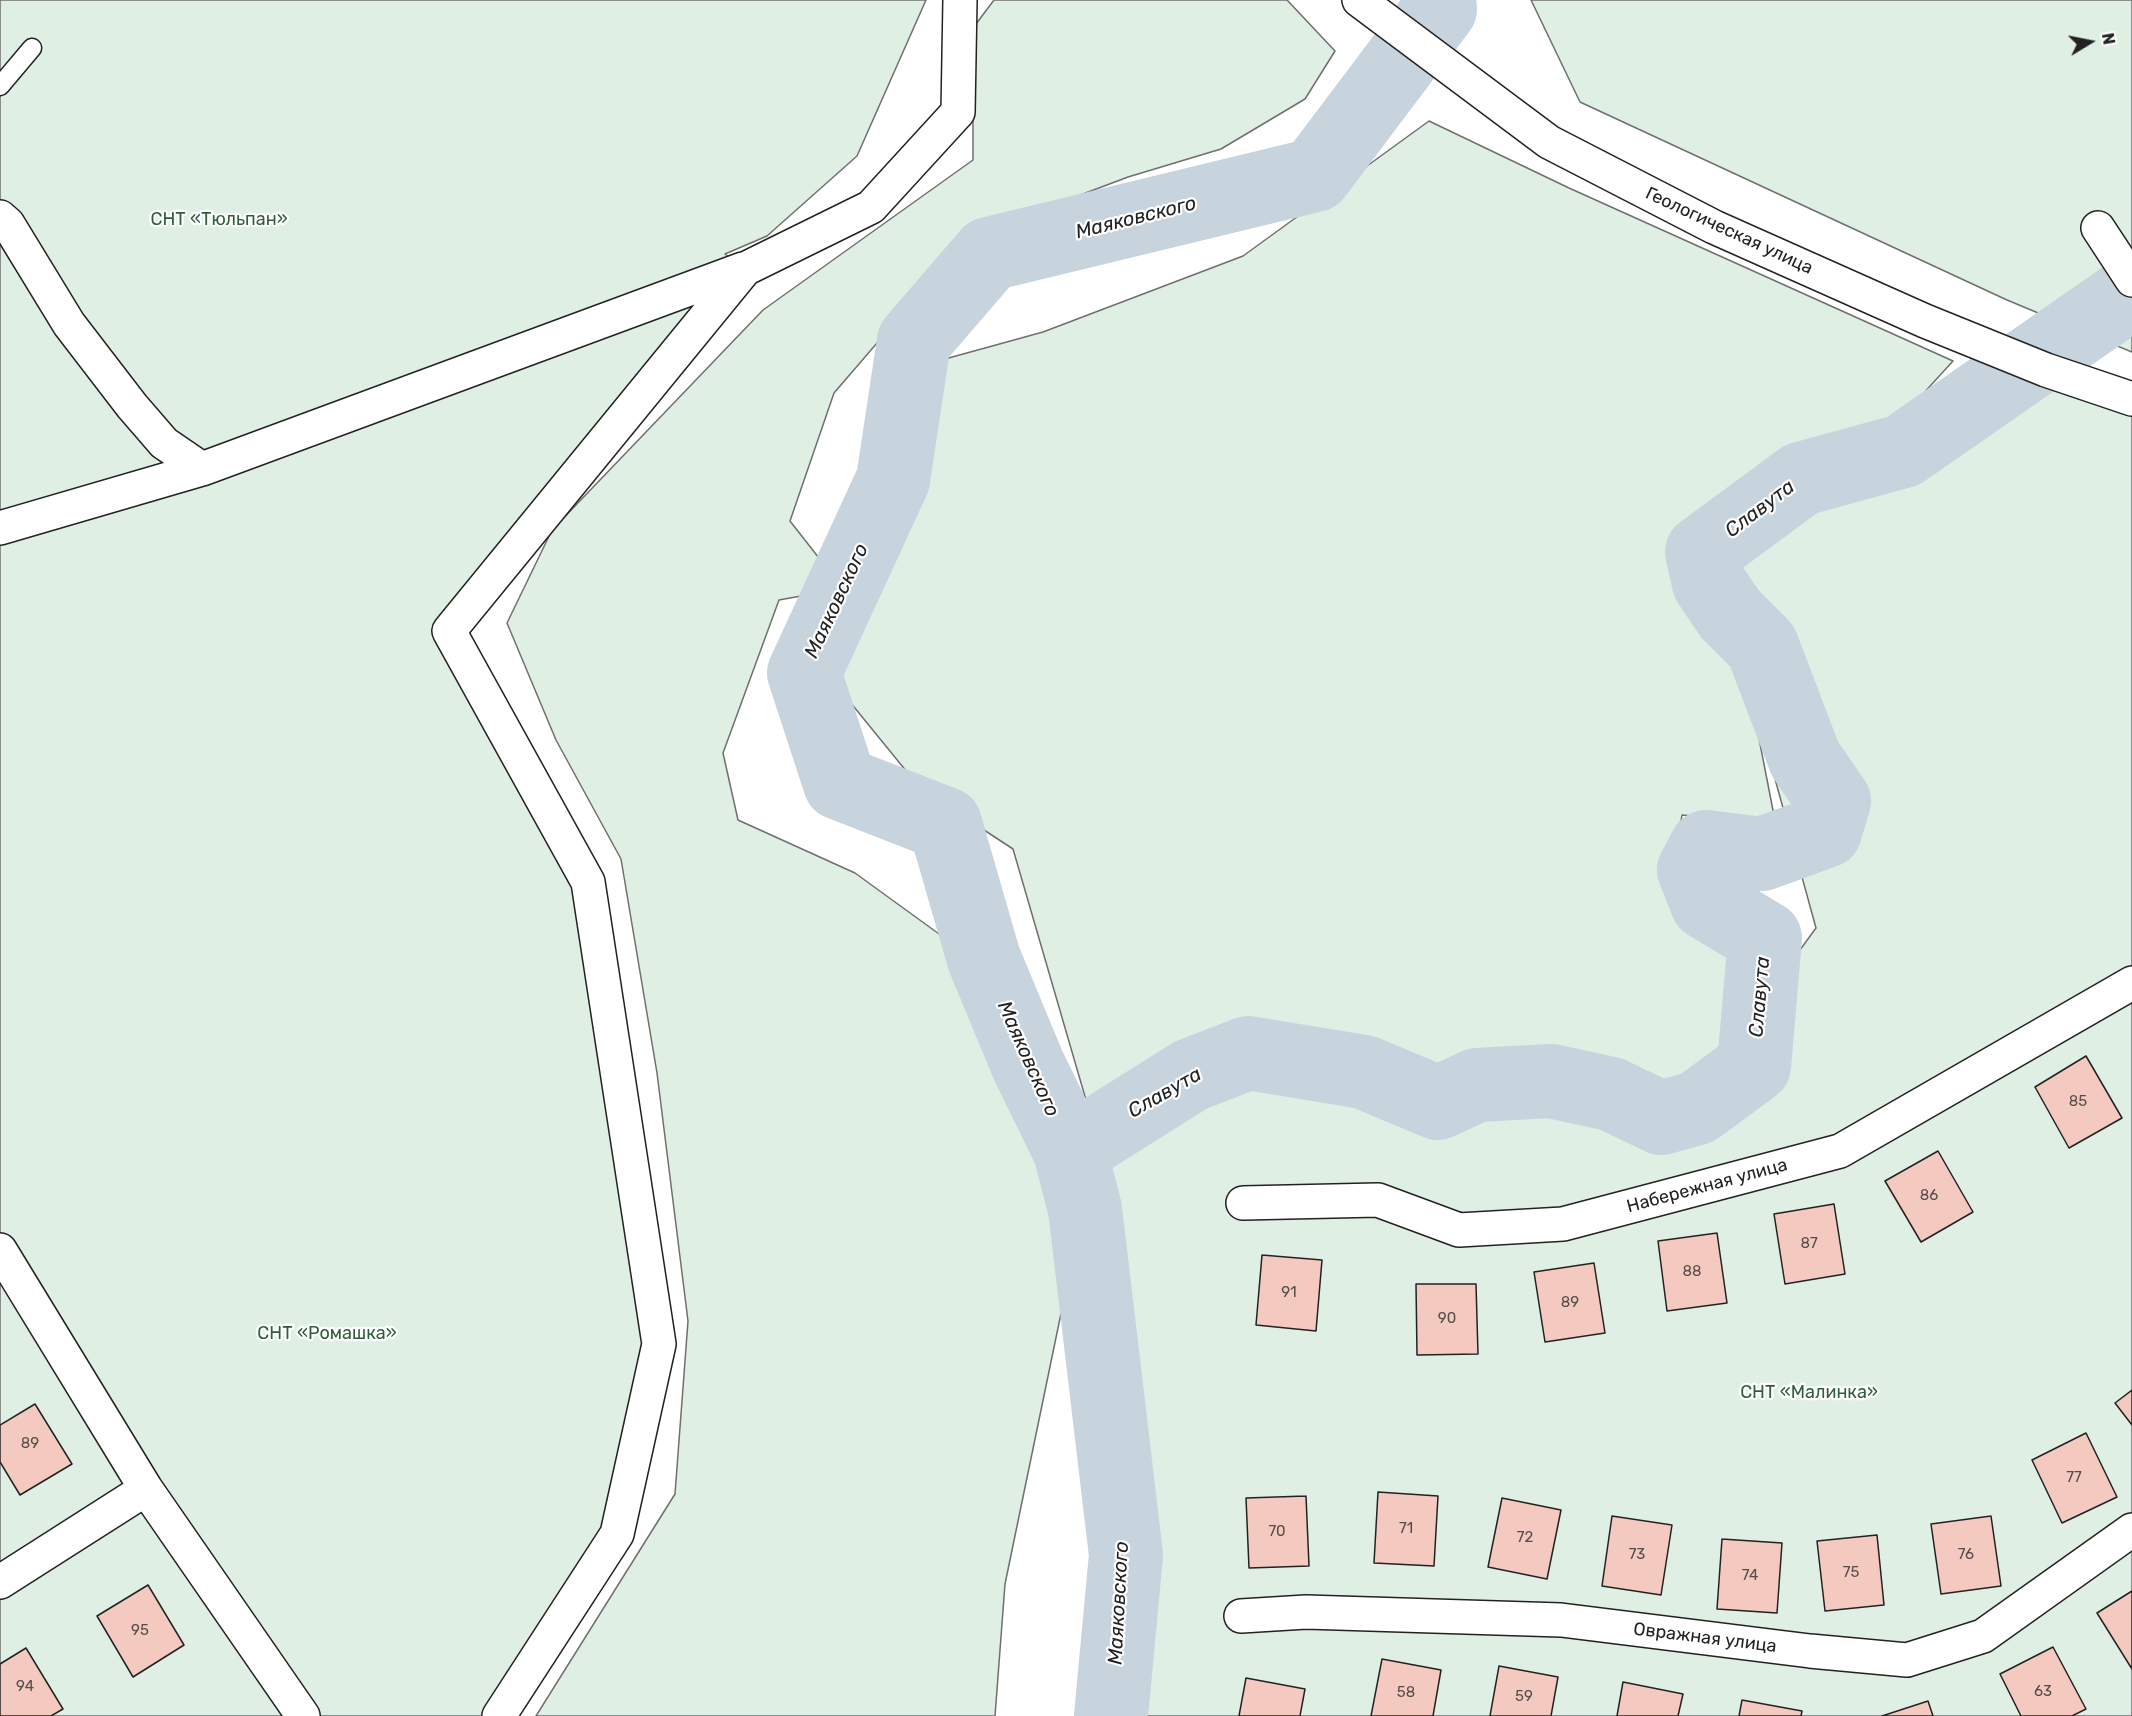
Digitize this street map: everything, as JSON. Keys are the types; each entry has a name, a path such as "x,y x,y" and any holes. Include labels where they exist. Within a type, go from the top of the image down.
{"street":[{"path":"0,528 202,469 745,269 871,207 958,112 960,0"},
{"name":"Геологическая улица","path":"1359,0 1549,142 1714,227 1925,321 2046,370 2132,399"},
{"path":"0,217 8,224 69,324 132,406 164,443 202,469"},
{"path":"2098,228 2132,280"},
{"path":"499,1716 617,1534 659,1344 588,882 449,631 745,269"},
{"name":"Набережная улица","path":"1243,1203 1378,1200 1459,1230 1563,1224 1839,1151 2132,983"},
{"path":"0,1250 146,1490 303,1716"},
{"path":"0,1582 146,1490"},
{"name":"Овражная улица","path":"1241,1616 1306,1612 1561,1620 1810,1651 1907,1660 1983,1636 2132,1530"}],"lane":[{"path":"0,86 32,48"}],"green space":[{"name":"СНТ «Ромашка»","path":"0,0 926,0 857,156 767,236 725,254 745,269 449,631 588,882 659,1344 617,1534 499,1716 0,1716"},
{"path":"994,0 1287,0 1335,51 1305,99 1221,149 1128,177 1022,217 896,321 834,393 790,521 826,567 812,594 779,600 723,753 738,820 855,873 957,947 1039,1144 1064,1299 1005,1584 995,1716 536,1716 675,1494 688,1321 657,1073 621,859 556,740 507,623 552,530 763,310 973,160 973,28"},
{"path":"1531,0 2132,0 2132,352 2007,300 1580,102"},
{"name":"СНТ «Малинка»","path":"1429,121 1569,188 1953,361 1900,419 1729,509 1682,569 1743,663 1730,614 1709,583 1702,552 1801,479 2046,370 2132,399 2132,1716 1108,1716 1119,1627 1070,1151 1191,1075 1438,1103 1477,1085 1551,1081 1611,1094 1699,1088 1816,928 1747,677 1778,836 1731,820 1682,815 1673,871 1685,903 1772,970 1697,1084 1570,1070 1410,1069 1273,1043 1190,1058 1086,1100 1013,849 920,788 828,675 897,545 945,359 1043,332 1243,256"}],"building":[{"path":"2086,1056 2122,1118 2069,1148 2035,1087"},
{"path":"1938,1151 1973,1212 1921,1242 1885,1181"},
{"path":"1834,1204 1845,1274 1785,1284 1774,1214"},
{"path":"1717,1233 1727,1303 1667,1311 1658,1241"},
{"path":"1262,1255 1322,1260 1316,1331 1256,1325"},
{"path":"1594,1263 1605,1333 1545,1342 1534,1272"},
{"path":"1416,1284 1476,1284 1478,1354 1417,1355"},
{"path":"2132,1390 2132,1425 2115,1403"},
{"path":"35,1404 72,1464 20,1495 0,1462 0,1425"},
{"path":"2086,1433 2117,1497 2062,1523 2032,1460"},
{"path":"1378,1492 1438,1496 1434,1566 1374,1563"},
{"path":"1306,1496 1309,1566 1249,1568 1246,1498"},
{"path":"1502,1498 1561,1510 1547,1579 1488,1567"},
{"path":"1612,1516 1672,1525 1661,1595 1602,1586"},
{"path":"1991,1516 2001,1586 1941,1594 1931,1524"},
{"path":"1877,1535 1884,1605 1825,1611 1817,1541"},
{"path":"1722,1539 1782,1543 1777,1613 1717,1609"},
{"path":"148,1585 184,1645 133,1677 97,1616"},
{"path":"2132,1591 2132,1669 2097,1613"},
{"path":"2053,1647 2086,1709 2072,1716 2021,1716 2000,1674"},
{"path":"26,1648 63,1709 51,1716 0,1716 0,1664"},
{"path":"1382,1659 1441,1670 1433,1716 1371,1716"},
{"path":"1499,1666 1558,1677 1551,1716 1490,1716"},
{"path":"1246,1678 1305,1689 1300,1716 1239,1716"},
{"path":"1623,1682 1683,1694 1678,1716 1617,1716"},
{"path":"1742,1700 1802,1711 1801,1716 1739,1716"},
{"path":"1928,1701 1933,1716 1882,1716"}],"waterway":[{"name":"Маяковского","path":"1111,1716 1126,1555 1085,1209 1070,1151 1028,1065 984,959 945,824 840,783 804,673 893,480 914,341 989,254 1315,175 1440,9 1439,0"},
{"name":"Славута","path":"1070,1151 1191,1075 1248,1053 1364,1072 1438,1103 1477,1085 1551,1081 1611,1094 1661,1118 1697,1108 1754,1066 1765,938 1707,903 1694,870 1706,847 1762,854 1825,831 1834,801 1805,759 1762,646 1730,614 1709,583 1702,552 1801,479 1903,451 2132,292"}],"park label":[{"name":"СНТ «Тюльпан»","path":"219,220"}]}
